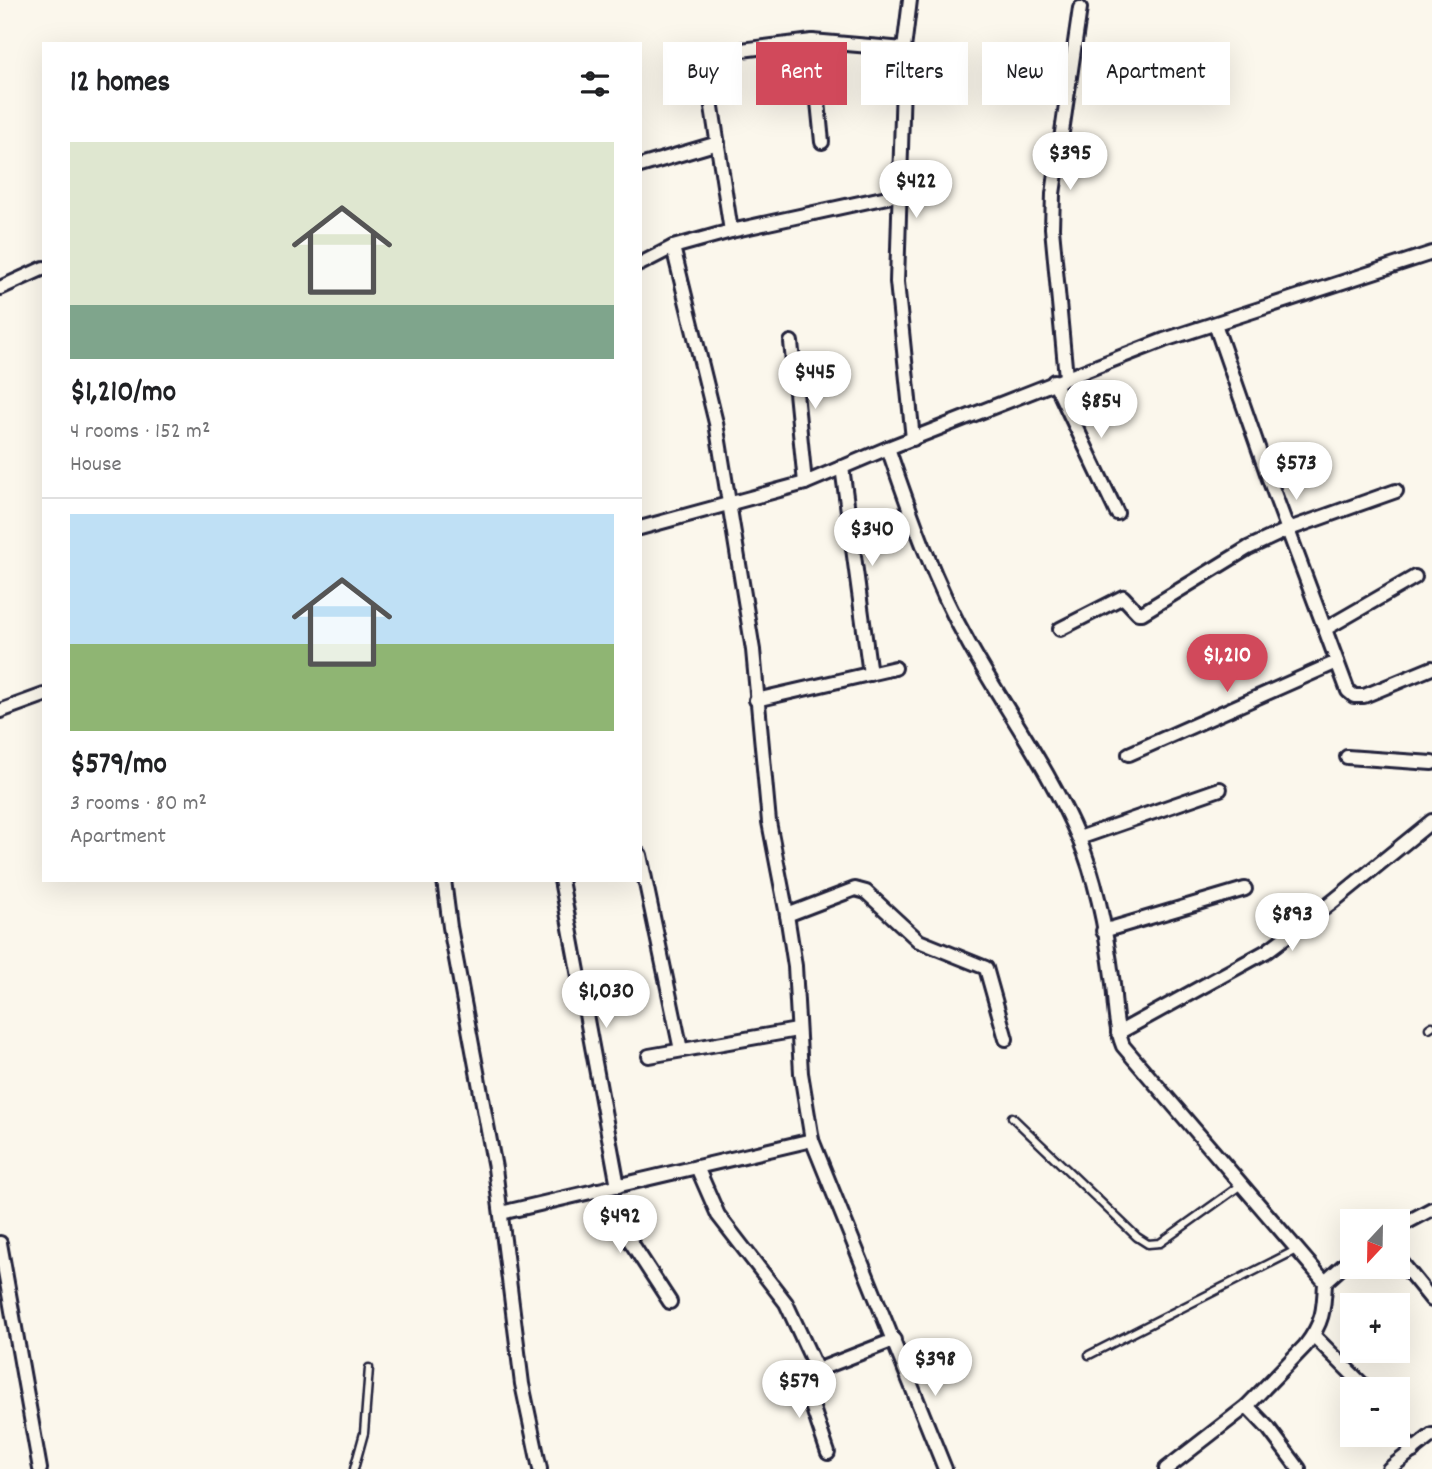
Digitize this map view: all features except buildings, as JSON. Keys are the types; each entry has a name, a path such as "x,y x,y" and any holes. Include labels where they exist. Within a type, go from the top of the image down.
{"street":[{"path":"905,42 910,0"},
{"path":"1080,8 1054,194 1052,228 1060,379 1117,513"},
{"path":"812,41 822,142"},
{"path":"731,231 705,61 707,57 710,54 812,41 861,45"},
{"path":"903,105 897,282 913,439"},
{"path":"642,165 718,143"},
{"path":"642,263 673,247 731,231 901,194"},
{"path":"673,247 716,423 752,650 769,822 794,966 801,1073 812,1140 945,1469"},
{"path":"642,527 805,482 1164,340 1432,253"},
{"path":"0,288 42,269"},
{"path":"1215,324 1348,691 1359,697 1432,668"},
{"path":"791,342 805,482"},
{"path":"888,447 928,561 968,642 1043,769 1079,838 1096,889 1118,1033 1123,1046 1325,1282 1323,1314 1314,1335 1247,1406 1166,1469"},
{"path":"842,467 870,674"},
{"path":"1060,629 1124,597 1138,613 1142,613 1230,558 1289,529 1396,491"},
{"path":"1325,629 1415,577"},
{"path":"1129,754 1337,662"},
{"path":"756,700 895,668"},
{"path":"0,711 42,696"},
{"path":"1346,757 1432,763"},
{"path":"1079,838 1220,789"},
{"path":"1118,1033 1267,951 1432,821"},
{"path":"642,865 681,1050"},
{"path":"444,882 450,927 495,1168 522,1384 540,1469"},
{"path":"561,882 618,1186"},
{"path":"787,915 855,889 866,892 919,941 986,968 1006,1039"},
{"path":"1103,930 1245,889"},
{"path":"649,1056 797,1030"},
{"path":"500,1213 812,1140"},
{"path":"697,1167 718,1215 786,1303 817,1370"},
{"path":"597,1190 670,1302"},
{"path":"1410,1221 1432,1209"},
{"path":"0,1243 40,1469"},
{"path":"1325,1282 1340,1269"},
{"path":"1410,1273 1432,1300"},
{"path":"1314,1335 1355,1377"},
{"path":"776,1386 894,1340"},
{"path":"802,1376 828,1453"},
{"path":"1247,1406 1269,1429 1299,1469"},
{"path":"1389,1469 1432,1435"},
{"path":"1410,1447 1413,1451"}],"lane":[{"path":"1012,1117 1137,1237 1148,1244 1160,1242 1241,1185"},
{"path":"1089,1355 1298,1249"},
{"path":"354,1469 364,1433 369,1368"}]}
